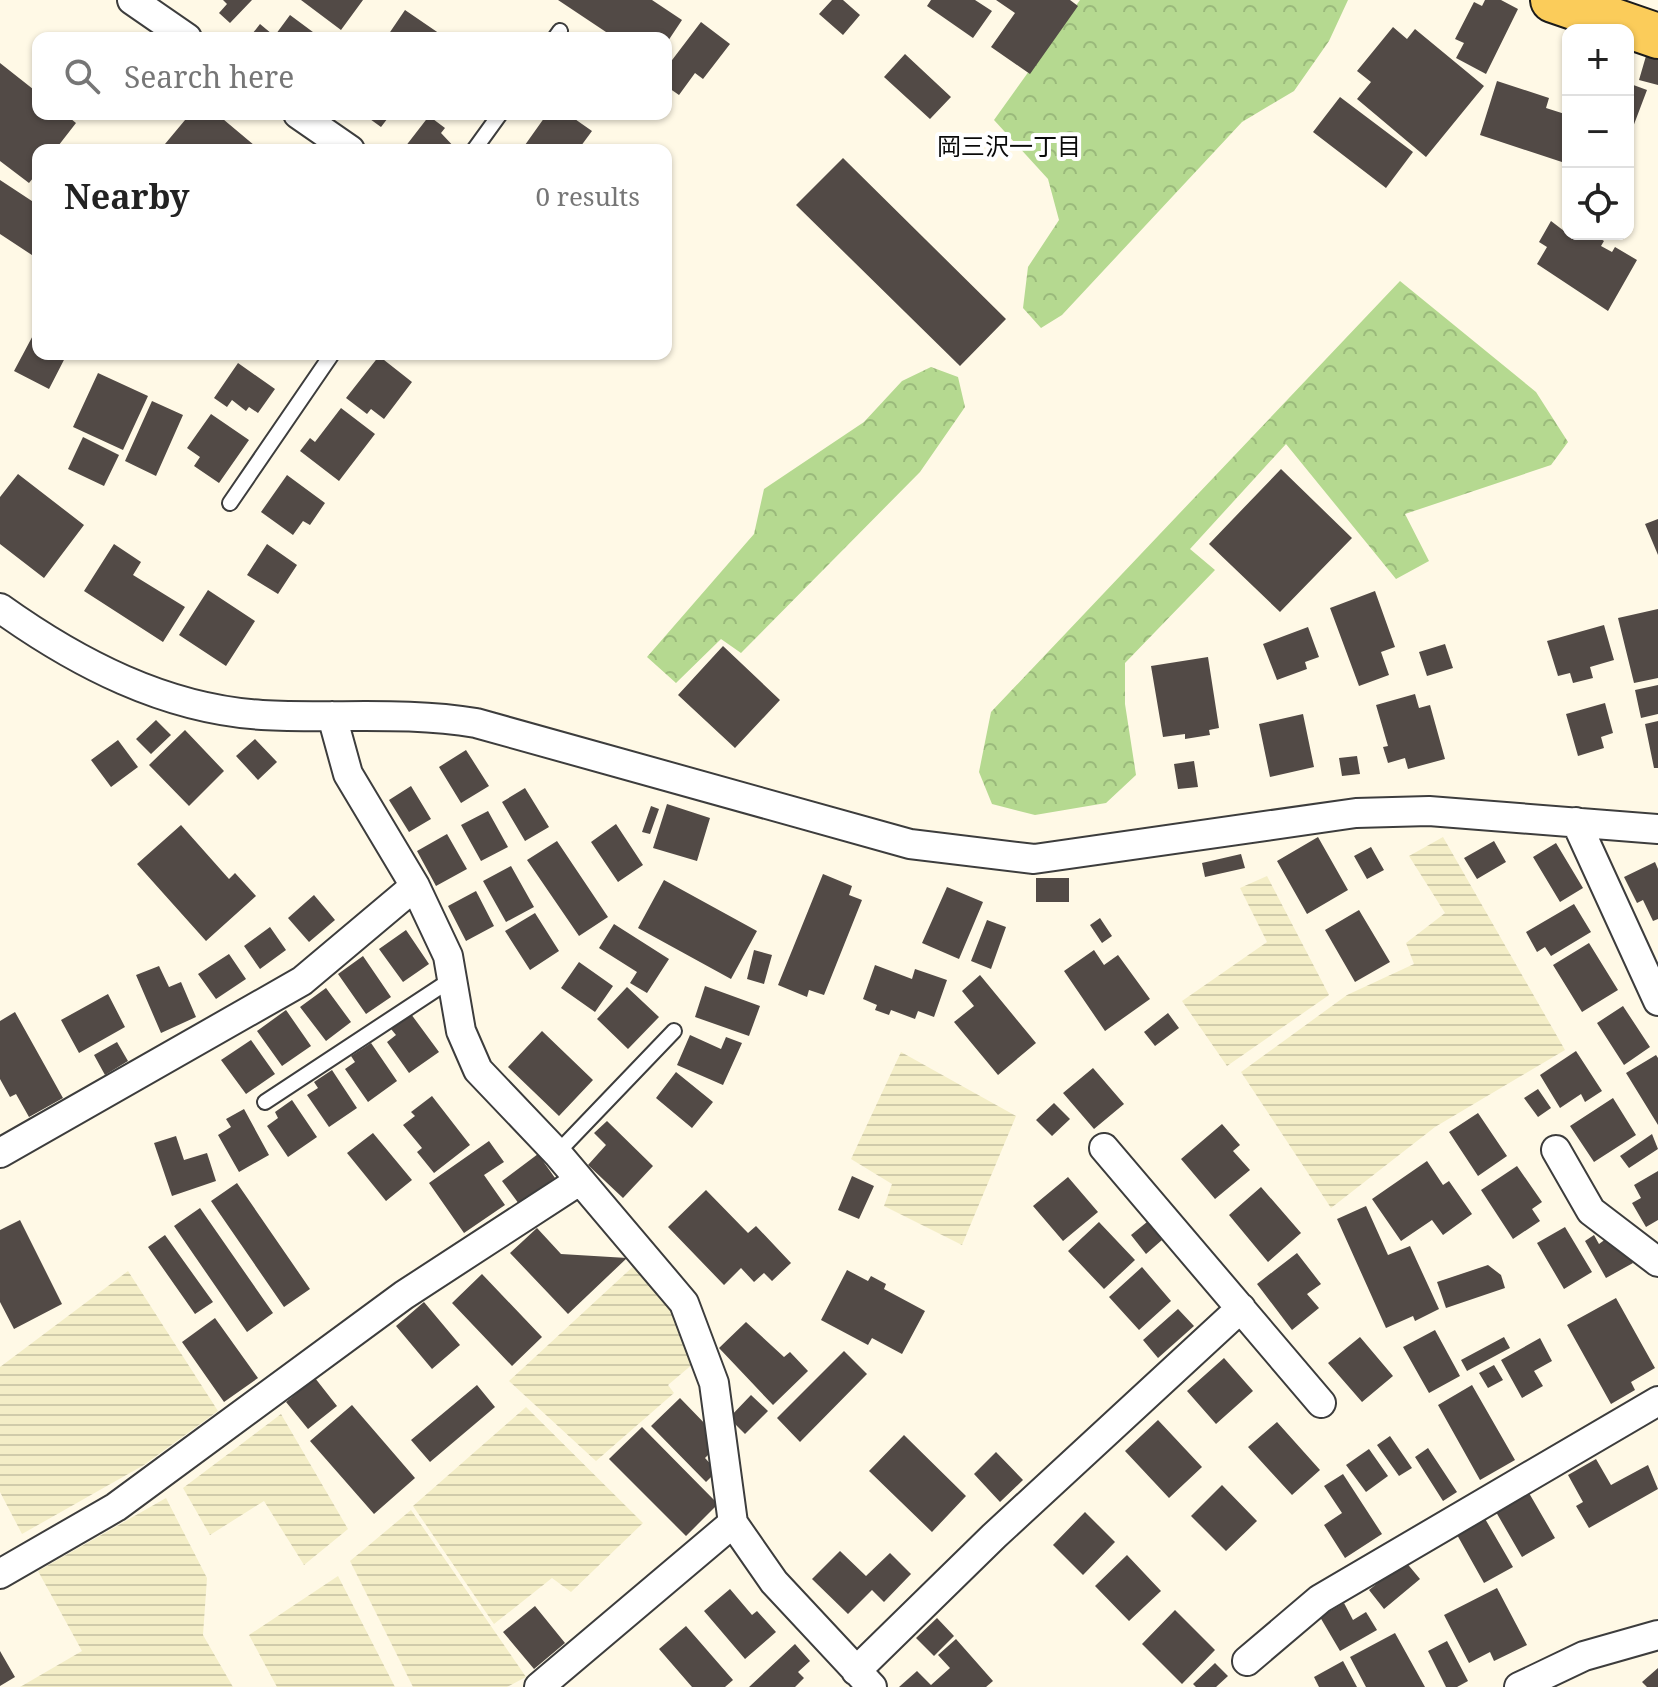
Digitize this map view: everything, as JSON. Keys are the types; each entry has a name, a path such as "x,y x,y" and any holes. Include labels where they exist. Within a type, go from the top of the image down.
{"main road":[{"path":"1553,0 1658,36"}],"street":[{"path":"132,0 178,32"},
{"path":"307,120 341,144"},
{"path":"0,608 40,637 107,675 162,694 259,715 425,715 476,723 910,844 1034,859 1356,813 1429,811 1658,829"},
{"path":"332,716 348,774 415,886 448,956 461,1031 478,1070 557,1153 684,1303 714,1383 733,1523 774,1582 864,1679 994,1536 1241,1308"},
{"path":"1576,822 1658,1001"},
{"path":"0,1153 302,981 415,886"},
{"path":"1104,1148 1321,1403"},
{"path":"1556,1150 1591,1211 1658,1262"},
{"path":"0,1574 116,1507 404,1295 579,1181"},
{"path":"1247,1661 1320,1599 1658,1401"},
{"path":"539,1687 733,1523"},
{"path":"1519,1687 1584,1656 1658,1635"}],"lane":[{"path":"478,144 496,120"},
{"path":"230,503 328,360"},
{"path":"265,1102 452,979"},
{"path":"557,1153 674,1031"}],"shaded area":[{"path":"1443,837 1565,1050 1435,1127 1331,1208 1241,1072 1347,995 1414,964 1406,943 1445,913 1409,856"},
{"path":"1267,876 1329,995 1227,1066 1182,1001 1267,942 1240,888"},
{"path":"901,1052 1016,1116 962,1245 884,1206 892,1184 851,1159"},
{"path":"638,1262 675,1306 694,1363 668,1385 674,1393 596,1461 509,1381"},
{"path":"128,1271 218,1411 144,1465 22,1534 0,1492 0,1367"},
{"path":"526,1407 643,1523 571,1592 552,1578 494,1624 413,1506"},
{"path":"281,1414 348,1529 304,1565 264,1501 210,1535 183,1488"},
{"path":"166,1498 207,1578 203,1635 233,1687 20,1687 82,1651 38,1571"},
{"path":"411,1510 526,1677 507,1687 413,1687 350,1561"},
{"path":"338,1576 395,1687 277,1687 249,1635"}],"green space":[{"path":"1080,0 1348,0 1329,41 1294,91 1242,122 1062,315 1041,328 1023,308 1028,267 1059,220 1048,179 994,120"},
{"path":"1400,281 1536,392 1568,442 1551,465 1405,514 1429,561 1396,579 1286,444 1190,549 1215,570 1125,663 1125,704 1136,775 1106,803 1035,815 992,804 979,772 991,712"},
{"path":"931,367 958,377 965,407 920,472 741,653 721,639 676,683 647,657 754,534 764,489 864,422 902,381"}],"building":[{"path":"223,0 252,0 230,23 219,13 227,4"},
{"path":"301,0 363,0 341,30"},
{"path":"558,0 652,0 682,20 672,35 672,32 606,32"},
{"path":"832,0 843,0 860,15 843,35 819,14"},
{"path":"931,0 975,0 992,11 973,38 927,6"},
{"path":"996,0 1070,0 1078,6 1030,74 991,47 1015,13"},
{"path":"1485,0 1501,0 1518,9 1486,74 1456,58 1464,43 1455,39 1474,2 1482,6"},
{"path":"405,10 437,32 390,32"},
{"path":"290,15 313,32 277,32"},
{"path":"701,22 730,44 703,79 695,73 679,95 672,90 672,60"},
{"path":"260,24 270,32 254,32"},
{"path":"1393,27 1407,39 1415,29 1484,86 1426,157 1357,99 1371,82 1357,71"},
{"path":"905,54 951,97 930,119 884,77"},
{"path":"1646,56 1658,60 1658,85 1639,80"},
{"path":"0,63 32,88 32,120 72,120 76,123 60,144 32,144 32,179 29,183 0,161"},
{"path":"1497,81 1549,98 1546,108 1562,113 1562,162 1480,135"},
{"path":"1634,85 1647,90 1634,124"},
{"path":"1340,97 1413,152 1386,188 1313,132"},
{"path":"185,120 224,120 253,144 165,144"},
{"path":"371,120 386,120 381,127"},
{"path":"426,120 434,120 445,128 441,133 451,144 407,144"},
{"path":"543,120 576,120 592,131 582,144 526,144"},
{"path":"843,158 1006,319 960,366 796,205"},
{"path":"0,180 32,201 32,255 0,234"},
{"path":"1551,221 1562,229 1562,240 1602,240 1601,246 1612,252 1615,247 1637,260 1608,311 1537,264 1547,247 1539,242"},
{"path":"32,337 32,360 64,360 49,389 14,371"},
{"path":"376,360 384,360 412,382 384,419 371,409 367,414 346,398"},
{"path":"238,363 275,389 258,413 249,407 246,411 232,400 227,407 214,398"},
{"path":"98,373 148,396 123,450 73,427"},
{"path":"152,401 183,415 156,476 125,461"},
{"path":"341,408 375,434 339,481 300,451 310,438 315,442"},
{"path":"211,414 249,440 219,483 194,466 200,457 187,448"},
{"path":"83,437 119,455 104,486 68,469"},
{"path":"1281,469 1352,538 1280,612 1209,544"},
{"path":"18,474 84,525 44,578 0,544 0,497"},
{"path":"287,475 325,503 310,525 303,521 293,535 261,512"},
{"path":"1658,519 1658,555 1645,524"},
{"path":"114,544 141,562 133,575 185,607 163,642 84,591"},
{"path":"267,544 297,565 278,594 247,575"},
{"path":"208,590 255,621 226,666 179,635"},
{"path":"1375,591 1395,647 1381,652 1389,675 1359,686 1330,608"},
{"path":"1658,609 1658,678 1634,683 1618,618"},
{"path":"1604,625 1614,660 1590,667 1593,678 1573,683 1570,673 1558,676 1547,641"},
{"path":"1308,627 1319,657 1305,662 1307,669 1277,680 1263,644"},
{"path":"1445,644 1453,668 1427,676 1419,652"},
{"path":"723,646 780,700 735,748 678,695"},
{"path":"1208,657 1219,728 1209,730 1210,735 1185,739 1185,734 1163,737 1151,666"},
{"path":"1658,685 1658,714 1641,718 1635,690"},
{"path":"1415,694 1419,708 1430,705 1445,759 1408,769 1405,758 1388,763 1383,747 1388,746 1376,705"},
{"path":"1605,703 1613,733 1601,737 1604,748 1578,756 1566,714"},
{"path":"1303,714 1314,767 1270,777 1259,724"},
{"path":"156,720 171,735 151,754 136,739"},
{"path":"1658,721 1658,768 1654,768 1645,724"},
{"path":"185,730 224,771 189,806 149,765"},
{"path":"255,739 277,762 258,780 236,756"},
{"path":"118,740 138,767 111,787 91,760"},
{"path":"466,750 489,786 461,803 439,767"},
{"path":"1357,756 1360,774 1342,776 1339,758"},
{"path":"1194,761 1198,787 1178,789 1174,764"},
{"path":"411,786 431,819 409,832 389,800"},
{"path":"525,788 549,827 525,841 502,802"},
{"path":"667,804 710,818 697,861 653,848"},
{"path":"651,806 659,809 650,834 642,832"},
{"path":"488,811 508,847 481,861 461,825"},
{"path":"616,824 643,865 618,882 591,842"},
{"path":"181,825 229,879 235,873 256,896 206,941 137,864"},
{"path":"447,834 467,869 436,886 417,851"},
{"path":"1318,837 1348,890 1307,914 1277,861"},
{"path":"557,841 608,917 579,936 527,860"},
{"path":"1494,841 1506,862 1477,879 1464,858"},
{"path":"1556,843 1583,888 1560,902 1533,857"},
{"path":"1371,847 1384,870 1367,879 1354,856"},
{"path":"1241,854 1245,868 1205,877 1202,863"},
{"path":"1655,862 1658,869 1658,919 1653,921 1643,900 1637,903 1624,877"},
{"path":"511,866 534,907 506,922 483,881"},
{"path":"823,874 852,886 849,895 862,900 824,995 809,990 807,997 778,985"},
{"path":"1036,878 1069,878 1069,902 1036,902"},
{"path":"664,880 757,931 731,979 638,928"},
{"path":"947,887 983,902 959,959 922,943"},
{"path":"476,891 494,926 466,941 448,906"},
{"path":"314,895 335,920 309,942 288,918"},
{"path":"1574,904 1591,932 1551,956 1545,947 1537,952 1526,932"},
{"path":"1359,910 1390,962 1355,982 1325,930"},
{"path":"535,913 559,951 530,970 505,931"},
{"path":"1100,918 1112,936 1102,943 1090,925"},
{"path":"987,920 1006,927 991,969 971,961"},
{"path":"614,924 669,959 647,993 630,983 637,972 599,948"},
{"path":"270,927 286,950 260,969 244,946"},
{"path":"406,930 429,964 403,982 379,949"},
{"path":"1589,943 1618,990 1582,1012 1553,965"},
{"path":"754,950 772,955 764,984 747,979"},
{"path":"1094,950 1104,965 1118,955 1150,999 1105,1031 1064,971"},
{"path":"229,954 246,979 216,999 198,974"},
{"path":"363,956 391,997 366,1014 338,974"},
{"path":"579,962 613,986 595,1012 561,988"},
{"path":"875,965 912,979 915,969 947,980 934,1017 918,1011 915,1019 891,1010 889,1015 875,1010 877,1005 863,999"},
{"path":"159,966 169,987 181,982 196,1017 161,1033 136,975"},
{"path":"980,975 1036,1043 998,1075 954,1022 974,1006 962,991"},
{"path":"705,986 760,1006 749,1036 695,1017"},
{"path":"627,987 659,1017 628,1049 597,1019"},
{"path":"326,988 351,1022 326,1041 300,1007"},
{"path":"108,994 125,1027 79,1053 61,1020"},
{"path":"1623,1006 1650,1047 1624,1065 1597,1023"},
{"path":"286,1010 311,1046 282,1066 257,1031"},
{"path":"15,1012 63,1098 29,1117 16,1094 10,1097 0,1079 0,1021"},
{"path":"1168,1013 1179,1028 1155,1046 1144,1032"},
{"path":"411,1014 439,1052 409,1073 387,1042 396,1035 391,1029"},
{"path":"542,1031 593,1080 559,1116 508,1067"},
{"path":"690,1035 721,1049 726,1037 742,1043 723,1085 677,1065"},
{"path":"251,1040 275,1074 246,1094 221,1060"},
{"path":"117,1042 128,1061 105,1075 94,1055"},
{"path":"371,1043 397,1081 368,1102 345,1069 355,1062 351,1056"},
{"path":"1576,1051 1602,1091 1585,1102 1581,1094 1560,1108 1540,1075"},
{"path":"1656,1055 1658,1058 1658,1125 1626,1073"},
{"path":"1093,1068 1124,1104 1094,1129 1063,1093"},
{"path":"332,1070 357,1108 329,1127 307,1095 318,1088 314,1082"},
{"path":"676,1072 713,1102 692,1128 656,1098"},
{"path":"1538,1089 1551,1108 1538,1117 1524,1098"},
{"path":"432,1096 470,1145 434,1173 417,1152 422,1148 403,1125 415,1116 411,1112"},
{"path":"1613,1098 1636,1135 1594,1162 1570,1126"},
{"path":"292,1100 317,1137 288,1157 267,1126 278,1118 275,1112"},
{"path":"1054,1103 1070,1119 1052,1136 1036,1120"},
{"path":"244,1109 269,1155 239,1172 218,1135 231,1127 226,1119"},
{"path":"1478,1113 1507,1156 1478,1176 1449,1132"},
{"path":"607,1121 653,1166 623,1198 588,1165 606,1145 594,1133"},
{"path":"1222,1124 1240,1145 1233,1151 1250,1170 1215,1199 1181,1159"},
{"path":"373,1133 412,1180 386,1201 347,1153"},
{"path":"1652,1134 1658,1149 1629,1168 1620,1156"},
{"path":"176,1136 184,1160 207,1153 216,1181 172,1196 154,1143"},
{"path":"489,1141 504,1162 484,1175 505,1205 464,1233 429,1183"},
{"path":"538,1154 555,1178 519,1204 502,1181"},
{"path":"1427,1161 1443,1185 1449,1181 1472,1214 1443,1235 1432,1220 1401,1241 1372,1199"},
{"path":"1517,1166 1542,1202 1532,1209 1540,1221 1513,1239 1481,1190"},
{"path":"1658,1171 1658,1220 1646,1227 1632,1203 1641,1198 1634,1185"},
{"path":"852,1176 874,1186 859,1219 838,1210"},
{"path":"1068,1177 1098,1212 1063,1241 1033,1206"},
{"path":"237,1183 310,1289 284,1307 211,1201"},
{"path":"1261,1187 1301,1233 1268,1262 1229,1215"},
{"path":"706,1190 748,1233 756,1226 791,1263 772,1281 764,1273 754,1282 741,1268 724,1285 668,1227"},
{"path":"1366,1206 1388,1255 1410,1246 1439,1309 1415,1321 1413,1316 1386,1328 1337,1219"},
{"path":"200,1208 273,1313 247,1332 174,1226"},
{"path":"20,1220 62,1304 14,1329 0,1302 0,1230"},
{"path":"1099,1222 1135,1260 1104,1289 1068,1251"},
{"path":"1147,1222 1162,1240 1146,1254 1131,1235"},
{"path":"1565,1227 1592,1272 1564,1289 1537,1243"},
{"path":"537,1228 561,1254 627,1258 568,1314 510,1253"},
{"path":"165,1235 213,1302 195,1314 148,1247"},
{"path":"1594,1235 1599,1244 1607,1238 1611,1246 1620,1241 1633,1263 1606,1278 1585,1241"},
{"path":"1297,1253 1321,1284 1307,1294 1319,1308 1292,1330 1257,1284"},
{"path":"1488,1265 1501,1275 1505,1288 1446,1308 1437,1282"},
{"path":"1142,1267 1171,1301 1139,1330 1109,1297"},
{"path":"847,1270 868,1281 871,1276 886,1284 884,1289 925,1311 902,1354 872,1338 868,1345 821,1320"},
{"path":"482,1274 542,1337 512,1366 452,1303"},
{"path":"1616,1298 1655,1368 1631,1382 1635,1390 1611,1404 1567,1325"},
{"path":"424,1302 460,1345 432,1369 396,1326"},
{"path":"1178,1309 1194,1326 1158,1358 1143,1340"},
{"path":"215,1318 258,1378 224,1402 182,1342"},
{"path":"746,1322 784,1357 790,1352 808,1371 773,1405 719,1348"},
{"path":"1435,1330 1460,1376 1429,1393 1403,1347"},
{"path":"1360,1337 1393,1376 1362,1402 1328,1363"},
{"path":"1504,1337 1510,1348 1467,1371 1461,1360"},
{"path":"1540,1338 1552,1361 1534,1371 1543,1386 1522,1398 1501,1360"},
{"path":"844,1351 867,1374 800,1442 777,1418"},
{"path":"1224,1358 1253,1391 1216,1424 1187,1391"},
{"path":"1494,1365 1503,1380 1488,1388 1479,1373"},
{"path":"315,1378 337,1406 308,1429 286,1402"},
{"path":"477,1385 495,1407 430,1462 411,1440"},
{"path":"1472,1385 1515,1460 1480,1480 1438,1405"},
{"path":"751,1395 768,1411 745,1434 729,1418"},
{"path":"680,1398 710,1429 713,1450 705,1458 717,1471 706,1482 651,1426"},
{"path":"352,1405 415,1478 374,1514 310,1441"},
{"path":"1158,1420 1202,1467 1169,1498 1125,1451"},
{"path":"1277,1422 1320,1470 1292,1495 1248,1447"},
{"path":"642,1427 718,1504 686,1536 609,1459"},
{"path":"904,1435 966,1496 932,1532 869,1471"},
{"path":"1390,1436 1412,1468 1399,1476 1377,1445"},
{"path":"1428,1448 1457,1492 1443,1501 1415,1457"},
{"path":"1369,1449 1388,1476 1366,1492 1346,1465"},
{"path":"996,1452 1023,1480 1000,1502 974,1474"},
{"path":"1596,1459 1611,1485 1648,1465 1658,1489 1589,1528 1576,1506 1583,1502 1568,1475"},
{"path":"1343,1474 1382,1534 1345,1558 1324,1525 1342,1513 1324,1486"},
{"path":"1222,1485 1257,1521 1226,1551 1191,1516"},
{"path":"1529,1493 1555,1538 1522,1557 1496,1512"},
{"path":"1085,1512 1115,1542 1083,1575 1053,1545"},
{"path":"1484,1517 1513,1567 1484,1583 1456,1533"},
{"path":"840,1551 866,1576 890,1553 911,1574 884,1602 872,1590 848,1614 812,1579"},
{"path":"1127,1555 1161,1591 1129,1621 1095,1586"},
{"path":"1405,1561 1420,1579 1384,1609 1369,1590"},
{"path":"1497,1588 1527,1645 1494,1661 1490,1652 1469,1663 1444,1615"},
{"path":"730,1589 752,1615 757,1611 776,1632 745,1659 704,1611"},
{"path":"1344,1603 1353,1620 1366,1612 1377,1630 1340,1651 1320,1617"},
{"path":"535,1606 565,1643 534,1669 503,1632"},
{"path":"1175,1610 1215,1650 1182,1684 1142,1644"},
{"path":"937,1618 954,1636 934,1656 916,1638"},
{"path":"686,1626 733,1680 725,1687 692,1687 659,1649"},
{"path":"1395,1633 1425,1687 1366,1687 1350,1657"},
{"path":"956,1639 993,1681 986,1687 899,1687 917,1671 931,1685 950,1668 938,1655"},
{"path":"1447,1641 1468,1681 1457,1687 1446,1687 1428,1651"},
{"path":"795,1644 810,1661 798,1672 804,1678 795,1687 749,1687"},
{"path":"0,1651 15,1677 0,1686"},
{"path":"1343,1661 1357,1687 1319,1687 1314,1677"},
{"path":"1215,1663 1228,1676 1216,1687 1196,1687 1193,1684"},
{"path":"1658,1668 1658,1687 1647,1687 1642,1682"}],"district":[{"name":"岡三沢一丁目","path":"1009,145"}]}
